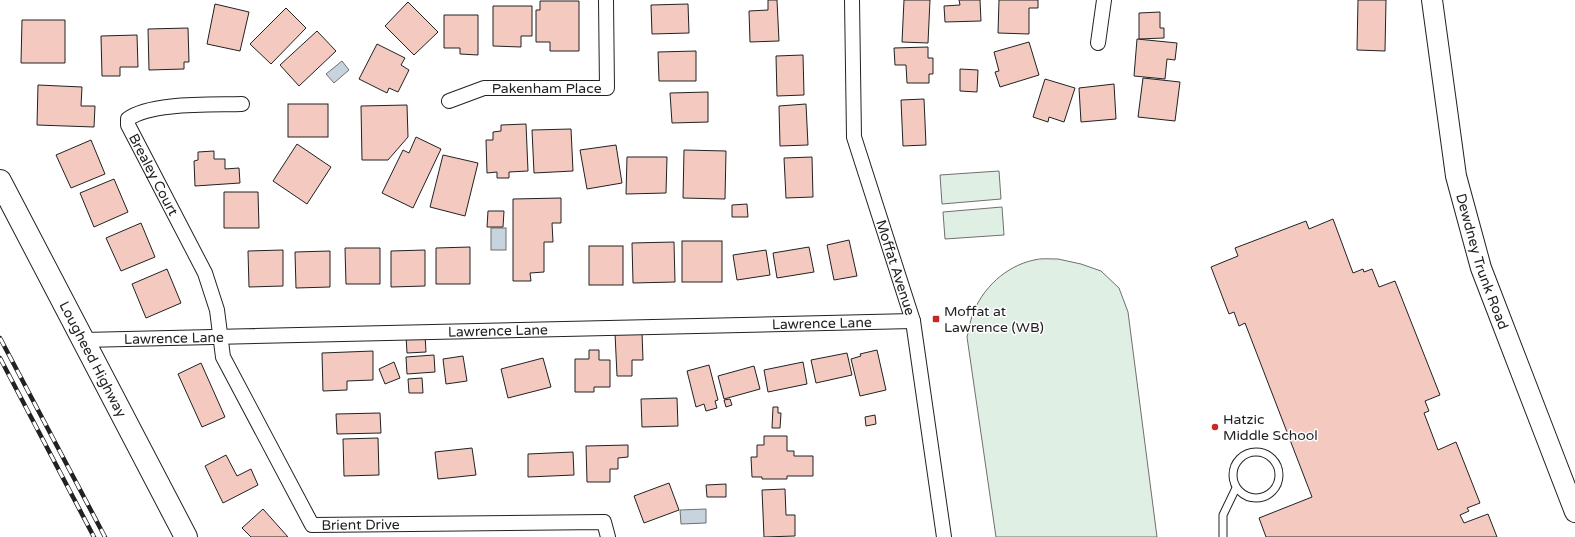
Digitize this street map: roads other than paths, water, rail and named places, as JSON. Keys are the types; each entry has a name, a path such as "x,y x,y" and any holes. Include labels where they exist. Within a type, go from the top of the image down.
{"main road":[{"name":"Dewdney Trunk Road","path":"1432,0 1456,176 1481,268 1575,512"},
{"name":"Lougheed Highway","path":"0,181 186,537"}],"street":[{"name":"Pakenham Place","path":"449,102 484,88 607,88 606,0"},
{"name":"Moffat Avenue","path":"852,0 854,137 913,321 944,537"},
{"path":"1098,43 1104,0"},
{"name":"Brealey Court","path":"220,338 217,310 205,273 143,156 128,125 128,118 133,115 158,108 242,104"},
{"name":"Lawrence Lane","path":"83,340 913,321"},
{"name":"Brient Drive","path":"220,338 223,357 312,525 604,522 608,537"}],"lane":[{"path":"1223,537 1223,515 1236,488 1233,480 1233,472 1239,458 1253,451 1268,454 1274,459 1280,474 1276,488 1271,494 1256,499 1248,497 1236,488"}],"railway":[{"path":"0,338 105,537"},
{"path":"0,358 94,537"}],"place":[{"name":"Moffat at Lawrence (WB)","path":"936,319"},
{"name":"Hatzic Middle School","path":"1215,427"}]}
